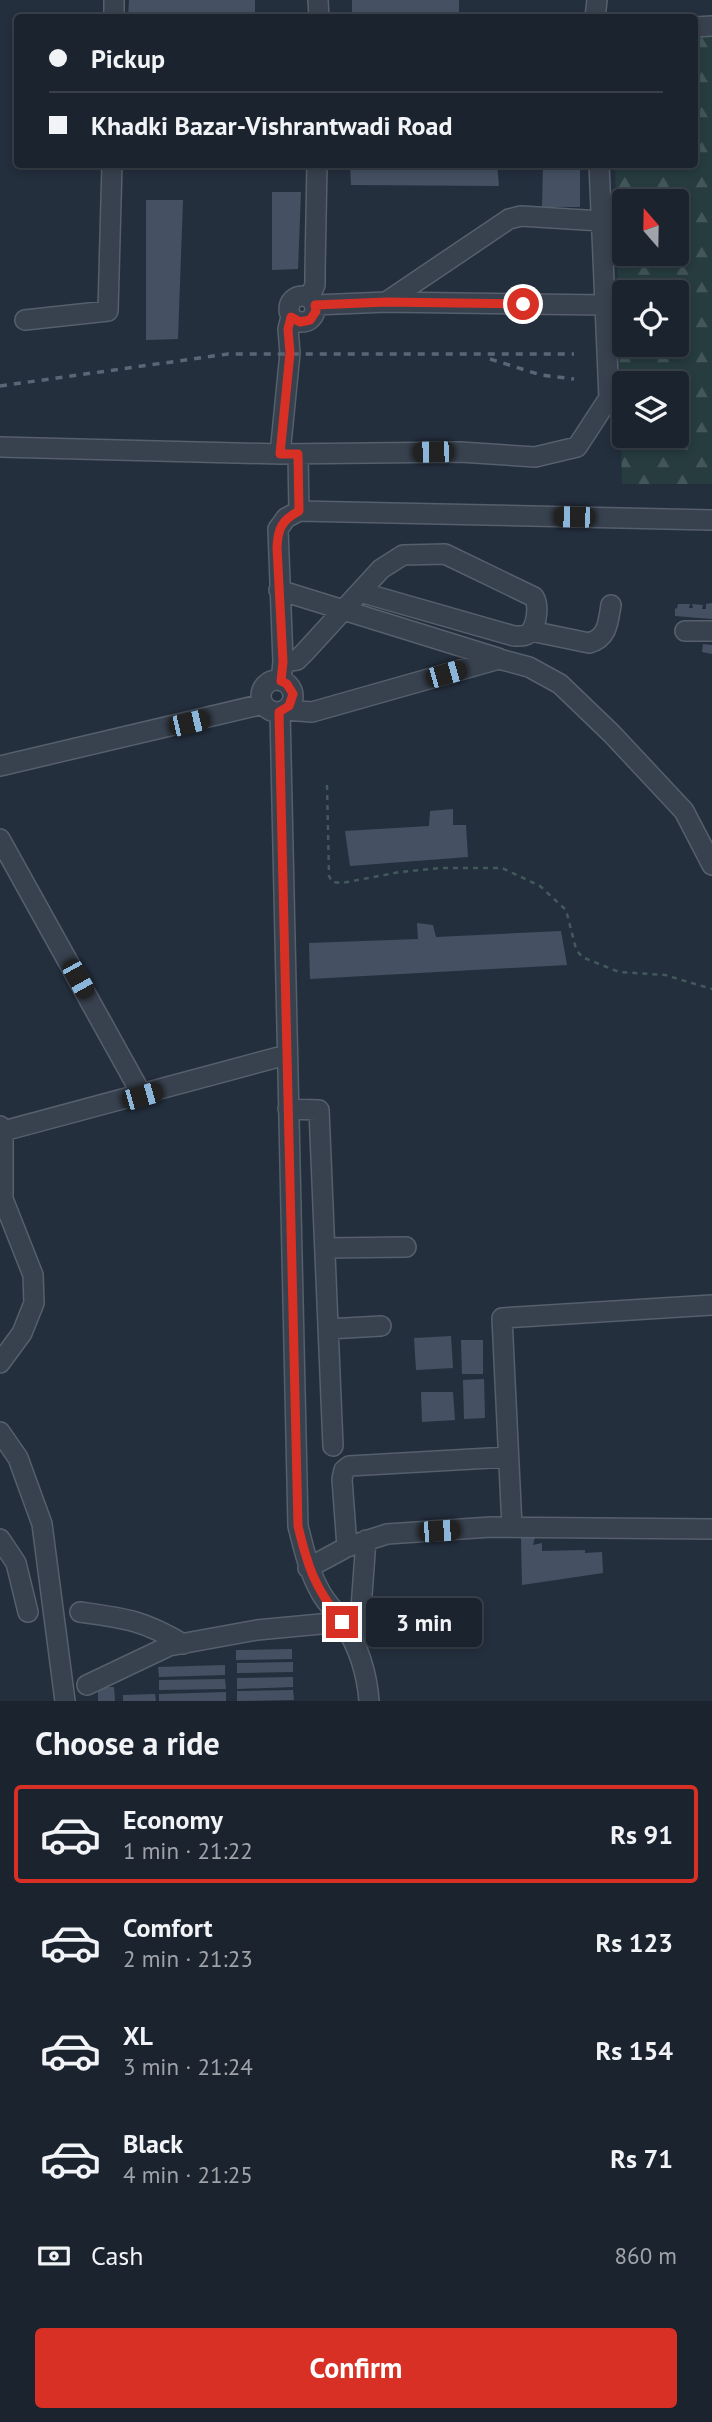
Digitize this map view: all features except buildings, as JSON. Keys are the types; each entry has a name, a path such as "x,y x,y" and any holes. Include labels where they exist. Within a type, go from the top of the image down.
{"street":[{"path":"25,320 108,311 112,168"},
{"path":"312,302 317,168"},
{"path":"0,447 289,454 460,452 535,457 578,447 609,398 599,168"},
{"path":"386,302 509,219 521,216 601,221"},
{"path":"299,511 289,454 290,302 299,296 312,302 605,305"},
{"path":"0,766 289,706 293,694 282,671 278,529 286,518 299,511 712,520"},
{"path":"282,671 304,653 381,569 403,555 445,554 534,597 537,609 531,631 524,636 514,636 360,592"},
{"path":"279,590 529,667 560,684 612,734 684,811 712,831"},
{"path":"531,631 589,643 598,641 608,626 611,606"},
{"path":"685,631 712,631"},
{"path":"276,709 312,712 499,659"},
{"path":"276,709 298,1526 308,1568 322,1596 354,1640 367,1677 369,1701"},
{"path":"684,811 712,865"},
{"path":"0,839 142,1096"},
{"path":"0,1363 22,1333 34,1303 33,1275 3,1199 1,1130 142,1096 286,1055"},
{"path":"288,1109 319,1110 333,1446"},
{"path":"325,1248 407,1247"},
{"path":"512,1527 502,1318 712,1305"},
{"path":"328,1329 381,1326"},
{"path":"0,1432 18,1458 42,1524 65,1701"},
{"path":"347,1547 342,1479 344,1470 349,1466 508,1457"},
{"path":"308,1568 347,1547 387,1534 512,1527 712,1529"},
{"path":"0,1539 16,1563 28,1612"},
{"path":"354,1640 360,1622 366,1540"},
{"path":"79,1612 133,1619 183,1644"},
{"path":"87,1685 169,1646 257,1630 342,1622"}],"path":[{"path":"327,785 328,876 332,882 342,883 400,872 441,868 502,868 540,886 566,910 576,948 582,957 619,972 665,975 712,989"}],"green space":[{"path":"712,36 712,484 622,484 621,448 689,448 689,371 620,371 619,357 689,357 689,280 618,280 617,266 690,266 690,189 616,189 615,168 698,168 698,37"}],"railway":[{"path":"0,386 228,354 574,354"},
{"path":"490,359 541,375 574,379"}],"route":[{"path":"342,1622 322,1596 308,1568 298,1526 279,712 289,706 293,694 291,688 281,681 283,662 277,547 278,529 286,518 299,511 298,454 280,454 290,353 288,329 291,317 300,322 310,320 316,311 315,305 386,302 523,304"}]}
